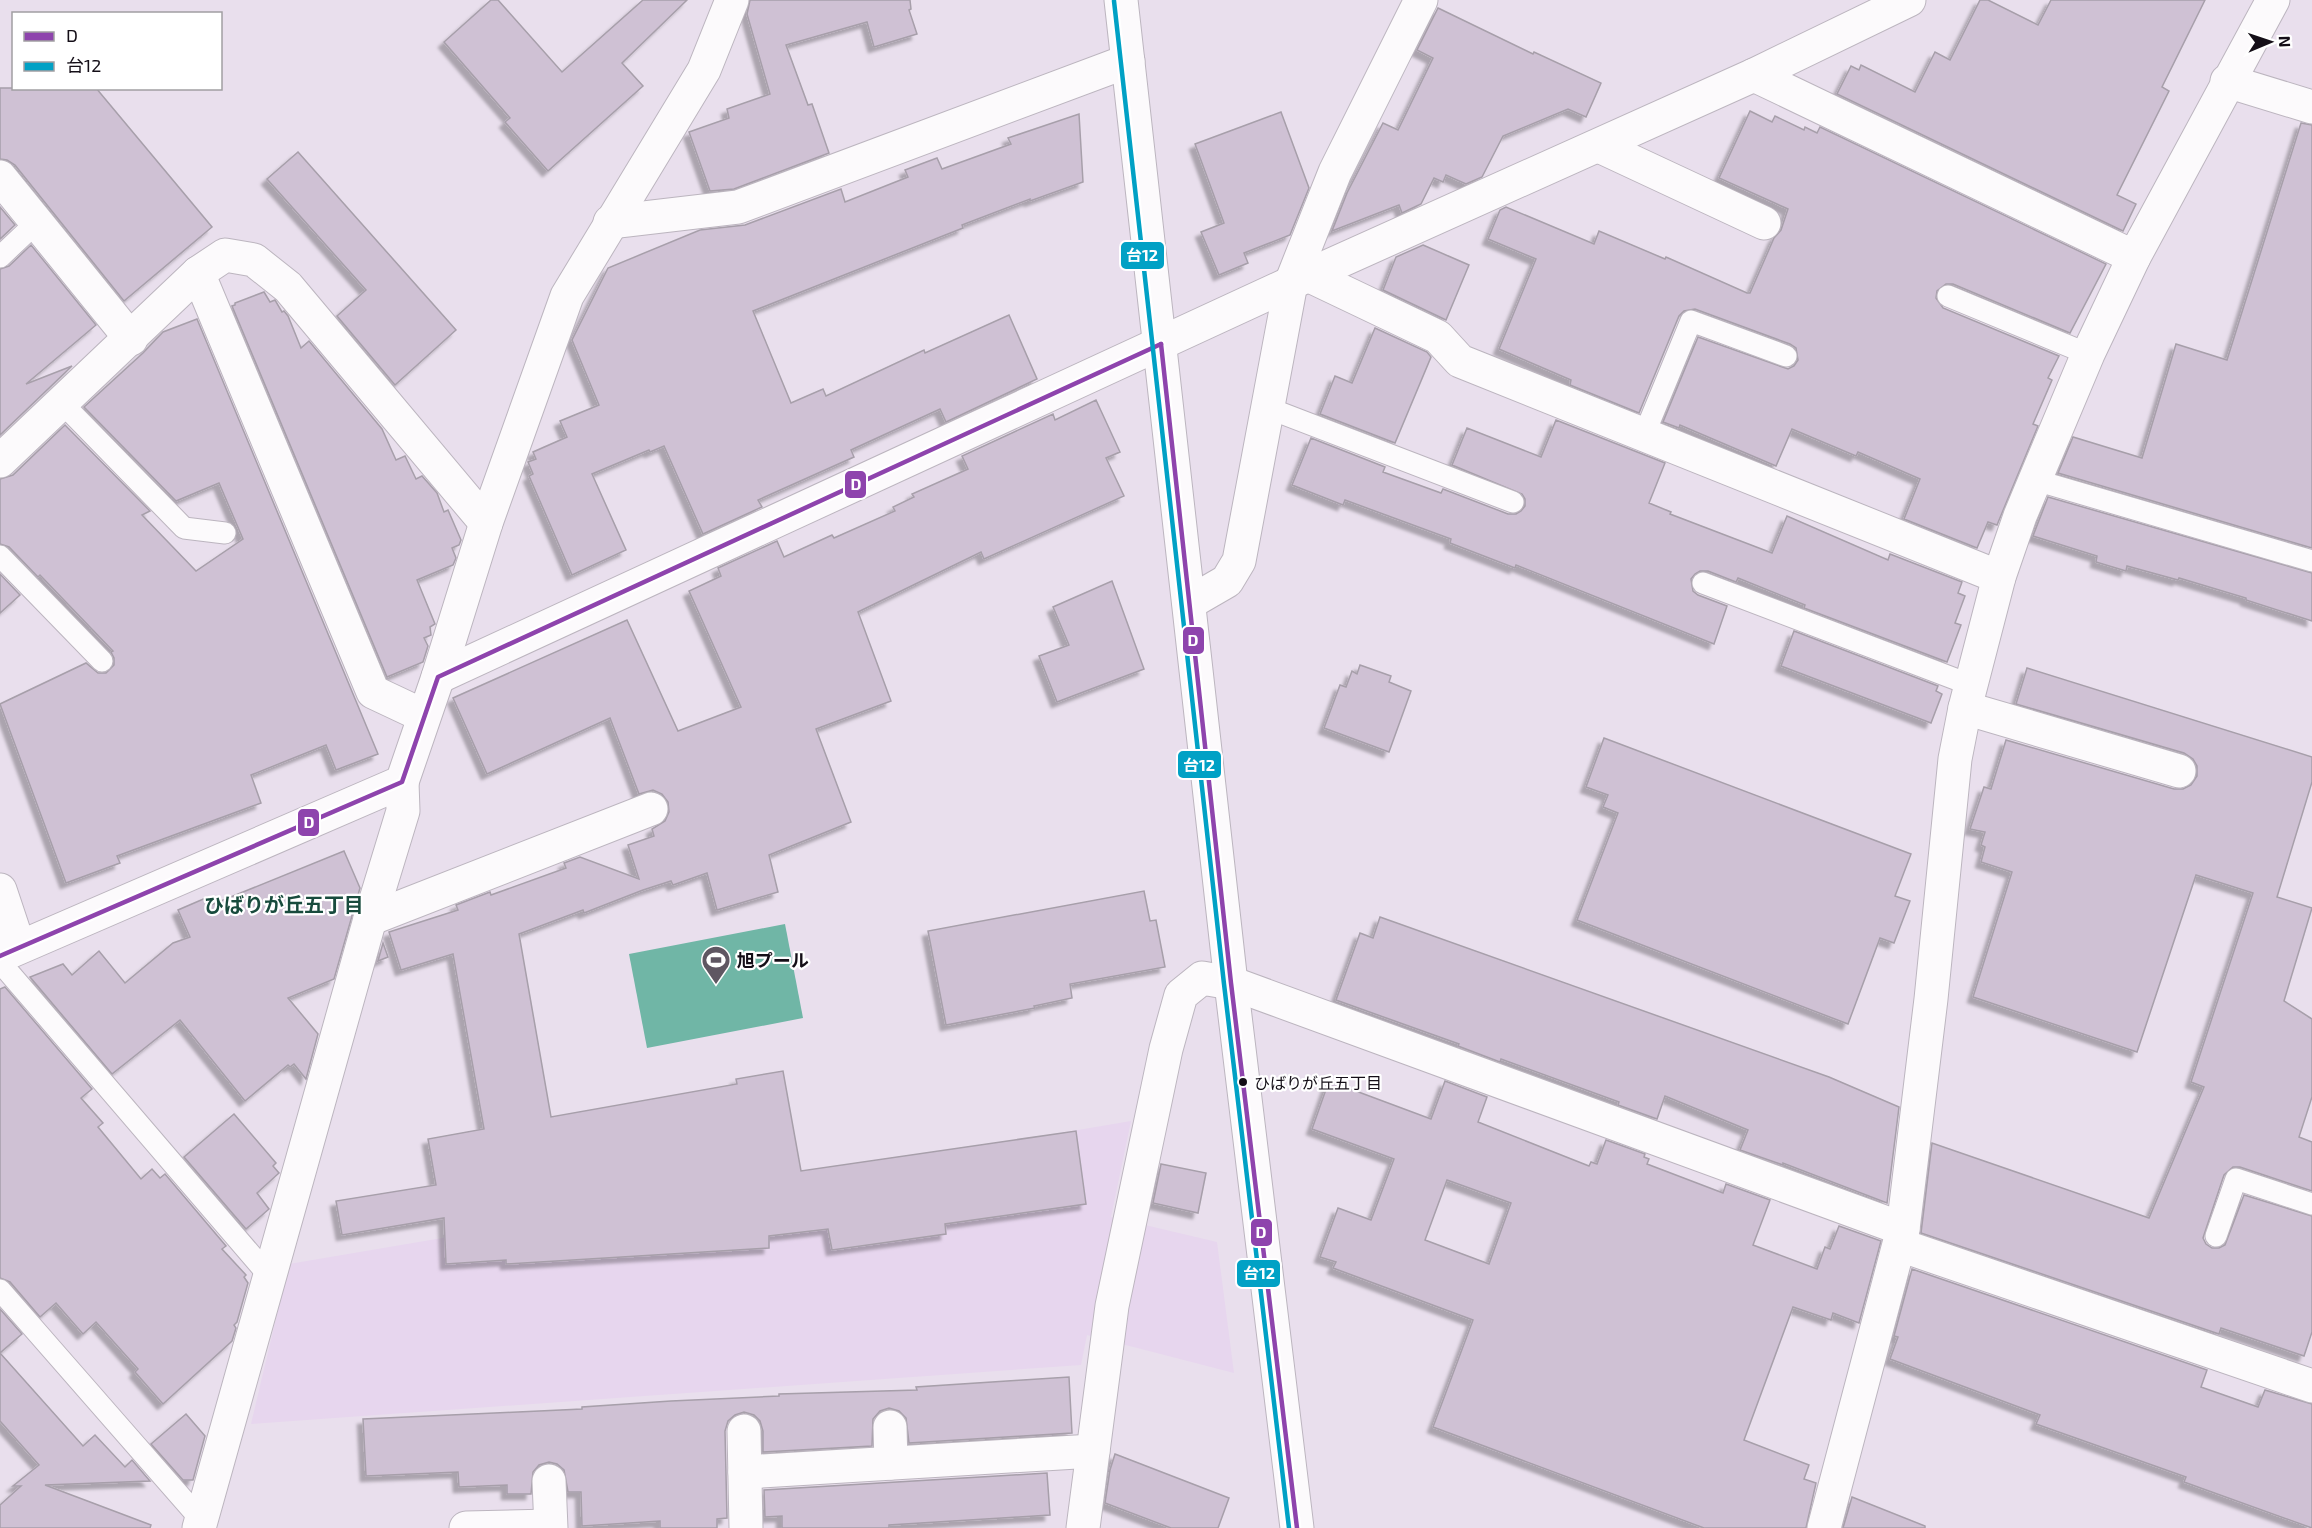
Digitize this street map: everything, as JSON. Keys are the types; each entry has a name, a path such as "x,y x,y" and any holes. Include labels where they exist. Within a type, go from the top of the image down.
{"street":[{"path":"201,1524 370,919 403,811 402,782 438,677 486,523 567,296 704,70 732,0"},
{"path":"1121,0 1231,983 1298,1528"},
{"path":"1189,603 1227,581 1239,561 1268,408 1299,279 1335,172 1421,0"},
{"path":"438,677 1299,279 1754,75 1909,0"},
{"path":"1824,1528 1902,1237 1931,999 1955,759 1968,697 1999,577 2020,516 2088,354 2134,257 2273,0"},
{"path":"610,222 738,207 1128,61"},
{"path":"1754,75 2134,257"},
{"path":"2228,81 2312,107"},
{"path":"1599,146 1764,223"},
{"path":"0,177 131,339"},
{"path":"0,461 198,273 225,255 254,260 288,287 486,523"},
{"path":"198,273 373,692 424,716"},
{"path":"1299,279 1438,338 1460,361 1999,577"},
{"path":"1968,697 2179,771"},
{"path":"0,890 6,955 402,782"},
{"path":"370,919 651,808"},
{"path":"1083,1528 1112,1306 1166,1049 1181,995 1202,978 1231,983 1902,1237 2312,1386"},
{"path":"890,1427 891,1463"},
{"path":"744,1431 746,1528"},
{"path":"745,1472 1093,1451"},
{"path":"466,1528 550,1527 549,1481"}],"lane":[{"path":"0,257 37,222"},
{"path":"1948,296 2088,354"},
{"path":"1644,435 1691,321 1785,356"},
{"path":"62,403 184,528 225,533"},
{"path":"1268,408 1513,502"},
{"path":"2035,480 2312,561"},
{"path":"0,556 102,661"},
{"path":"1703,583 1968,697"},
{"path":"6,955 271,1278"},
{"path":"2216,1236 2236,1179 2312,1204"},
{"path":"0,1290 201,1524"}],"shaded area":[{"name":"旭プール","path":"785,924 803,1018 647,1048 629,954"},
{"path":"1131,1121 1111,1217 1217,1242 1234,1373 1087,1335 1081,1365 251,1424 289,1264"}],"building":[{"path":"491,0 498,0 562,72 643,0 687,0 622,63 643,86 548,171 505,122 510,118 444,42"},
{"path":"750,0 910,0 911,9 909,10 917,34 874,47 867,22 786,45 808,105 812,104 829,153 734,189 710,191 689,132 729,118 727,109 770,94 747,14"},
{"path":"1980,0 1988,0 2038,25 2051,0 2205,0 2162,87 2169,91 2117,195 2136,204 2123,231 1837,94 1851,66 1859,70 1861,65 1915,92 1935,52 1950,60"},
{"path":"1438,8 1533,54 1534,52 1601,83 1586,117 1568,109 1503,136 1482,177 1466,184 1446,175 1443,182 1434,178 1421,204 1402,213 1399,205 1332,231 1347,193 1383,123 1398,130 1433,58 1417,50"},
{"path":"0,88 98,90 212,227 124,301 15,165 0,159"},
{"path":"1750,111 1772,122 1775,116 1804,130 1805,127 1817,133 1820,127 2106,264 2070,333 1953,284 1946,284 1937,291 1936,298 1943,308 2059,356 2048,378 2052,380 2033,424 2038,426 1997,525 1988,522 1977,548 1904,519 1920,479 1858,452 1856,456 1792,429 1776,466 1680,425 1679,428 1663,422 1698,337 1788,369 1798,360 1796,348 1790,344 1695,309 1684,311 1679,316 1639,413 1570,385 1571,380 1499,349 1536,259 1488,239 1500,210 1506,207 1594,244 1599,231 1750,293 1774,238 1781,230 1788,209 1719,178"},
{"path":"1281,112 1309,188 1290,235 1244,253 1248,263 1219,275 1201,232 1224,223 1195,144"},
{"path":"1079,114 1083,182 962,225 963,228 753,311 791,403 823,389 826,396 924,350 925,353 1009,315 1037,379 946,422 940,409 851,450 854,457 758,500 762,507 703,534 664,446 592,474 626,550 572,575 529,476 533,474 528,462 536,459 533,452 567,437 560,421 599,405 572,340 608,268 700,230 745,225 841,189 845,202 908,177 905,170 937,158 942,169 1011,144 1008,138"},
{"path":"2301,123 2312,125 2312,548 2058,473 2073,437 2142,458 2176,344 2227,360"},
{"path":"298,152 456,330 395,385 337,316 366,290 267,179"},
{"path":"0,207 15,225 0,239"},
{"path":"31,245 96,325 26,384 72,366 0,435 0,269 9,266"},
{"path":"1423,245 1469,265 1446,320 1383,290 1396,257"},
{"path":"264,292 270,302 275,300 282,312 284,311 288,316 301,348 309,341 382,429 396,460 405,456 416,479 422,476 437,493 444,512 448,510 461,540 459,545 452,548 456,558 453,565 417,580 435,624 430,627 431,635 424,638 428,646 423,662 387,677 232,306"},
{"path":"197,319 378,754 336,770 326,745 251,775 261,803 117,856 120,863 66,883 0,704 86,663 98,673 106,673 114,665 111,652 113,651 40,575 38,577 9,547 0,544 0,479 13,475 65,425 150,511 142,515 196,571 243,539 219,483 176,501 84,407 163,332"},
{"path":"1375,328 1427,352 1431,357 1395,443 1320,414 1335,376 1352,383"},
{"path":"1096,400 1120,452 1106,458 1124,496 984,559 981,552 858,612 891,701 816,729 851,822 769,855 778,892 717,910 707,873 673,885 671,881 643,890 584,913 583,910 519,934 551,1117 737,1084 736,1079 783,1071 801,1171 1076,1131 1086,1204 945,1224 946,1234 832,1250 828,1229 769,1236 769,1248 506,1264 506,1260 446,1264 444,1218 342,1235 336,1201 436,1185 428,1139 484,1129 453,954 401,970 389,932 458,910 456,905 490,892 491,895 566,868 564,863 580,857 639,879 628,845 654,836 652,829 665,821 669,812 668,802 662,794 653,790 639,794 610,718 487,774 453,698 627,620 678,731 741,707 689,591 721,576 718,568 777,541 784,557 832,535 834,538 895,511 893,507 914,497 912,494 968,469 962,456 1053,414 1055,420"},
{"path":"1556,420 1665,463 1649,503 1671,512 1670,514 1772,553 1787,516 1888,560 1890,554 1962,582 1958,593 1965,596 1955,623 1961,625 1947,662 1804,608 1805,605 1738,578 1736,582 1708,571 1700,571 1691,579 1693,591 1727,606 1714,644 1516,565 1515,568 1450,543 1451,539 1345,500 1343,505 1292,485 1311,438 1385,467 1383,472 1441,493 1443,489 1508,514 1516,514 1525,506 1522,494 1452,465 1467,428 1541,457"},
{"path":"2048,497 2312,573 2312,621 2179,578 2178,580 2127,566 2126,571 2096,562 2097,556 2033,536"},
{"path":"0,574 20,595 0,613"},
{"path":"1112,581 1144,669 1057,702 1039,656 1069,645 1053,607"},
{"path":"1794,631 1938,686 1936,691 1942,694 1931,723 1781,666"},
{"path":"1360,665 1391,676 1389,682 1411,691 1389,752 1324,728 1340,685 1346,687 1352,671 1357,674"},
{"path":"2027,668 2312,757 2312,782 2277,897 2312,908 2284,1001 2312,1019 2312,1097 2299,1137 2312,1142 2312,1191 2240,1167 2233,1167 2224,1175 2203,1238 2212,1248 2225,1245 2244,1195 2312,1216 2312,1332 2304,1356 2221,1328 2219,1334 1921,1233 1932,1143 2149,1218 2204,1087 2191,1082 2253,893 2196,875 2137,1052 1973,997 2012,872 1981,862 1985,847 1981,845 1985,832 1970,829 1984,787 1991,789 2006,740 2174,789 2183,789 2191,785 2197,776 2197,766 2193,759 2184,753 2016,704"},
{"path":"1604,738 1911,854 1895,896 1910,901 1894,943 1880,938 1848,1024 1577,920 1618,813 1603,807 1608,795 1586,787"},
{"path":"344,851 360,888 334,979 288,998 318,1034 306,1079 294,1064 290,1067 288,1065 245,1101 180,1020 112,1074 30,977 63,964 72,975 99,951 125,983 173,943 190,937 178,910 208,897 211,905"},
{"path":"1144,891 1150,921 1156,920 1165,967 1070,984 1072,998 1034,1006 1035,1008 946,1025 928,931"},
{"path":"1380,917 1829,1077 1899,1107 1887,1203 1783,1163 1783,1165 1740,1150 1748,1130 1665,1096 1657,1119 1618,1105 1619,1102 1501,1059 1500,1062 1458,1046 1459,1044 1336,1000 1360,933 1373,938"},
{"path":"383,943 388,957 378,961"},
{"path":"5,987 92,1089 81,1098 103,1123 98,1127 141,1179 152,1169 160,1178 165,1174 226,1246 222,1249 246,1275 244,1277 248,1283 237,1322 234,1325 236,1328 232,1341 163,1404 135,1372 138,1369 96,1322 83,1334 56,1303 40,1317 10,1282 0,1278 0,989"},
{"path":"1329,1081 1431,1119 1445,1081 1487,1097 1478,1122 1589,1166 1591,1162 1597,1164 1606,1140 1645,1154 1644,1157 1649,1159 1647,1164 1723,1193 1726,1184 1770,1200 1753,1245 1817,1269 1825,1247 1830,1249 1839,1226 1881,1241 1859,1323 1833,1313 1831,1320 1793,1307 1744,1440 1809,1465 1804,1479 1816,1483 1806,1528 1704,1528 1433,1427 1473,1320 1333,1268 1336,1262 1320,1257 1338,1208 1371,1220 1394,1159 1312,1129","holes":["1447,1180 1511,1203 1489,1264 1425,1240"]},
{"path":"234,1114 276,1163 273,1166 279,1173 257,1193 269,1209 246,1229 184,1157"},
{"path":"1161,1164 1206,1173 1198,1213 1153,1203"},
{"path":"1912,1269 2207,1370 2201,1387 2258,1407 2265,1390 2312,1404 2312,1528 2184,1482 2186,1477 2036,1424 2040,1415 1890,1359 1898,1337 1894,1336"},
{"path":"0,1309 22,1334 0,1353"},
{"path":"0,1353 83,1446 95,1435 125,1467 132,1460 150,1481 45,1485 151,1525 150,1528 0,1528 0,1505 21,1486 13,1486 39,1465 0,1421"},
{"path":"1069,1377 1072,1433 909,1443 906,1418 899,1411 889,1408 880,1411 873,1419 872,1446 763,1452 763,1431 760,1421 754,1415 744,1412 735,1415 728,1421 725,1431 727,1518 717,1519 717,1528 660,1528 660,1521 582,1526 581,1492 568,1492 564,1470 557,1464 549,1462 539,1465 533,1472 531,1494 507,1494 507,1485 459,1487 458,1472 366,1476 363,1419 582,1409 582,1407 671,1401 779,1396 779,1394 917,1390 916,1387"},
{"path":"186,1414 205,1436 193,1480 183,1480 151,1444"},
{"path":"1115,1454 1229,1498 1218,1528 1171,1528 1105,1503"},
{"path":"1047,1473 1050,1515 889,1525 889,1528 782,1528 782,1516 765,1517 764,1490"},
{"path":"1852,1497 1925,1526 1925,1528 1843,1528"}],"transit line":[{"name":"台12","path":"1114,1 1224,984 1289,1528"},
{"name":"D","path":"1161,344 1231,983 1297,1528"},
{"name":"D","path":"0,956 402,782 438,677 1161,344"}],"place":[{"name":"旭プール","path":"716,986"},
{"name":"ひばりが丘五丁目","path":"1243,1082"}],"district":[{"name":"ひばりが丘五丁目","path":"284,904"}]}
